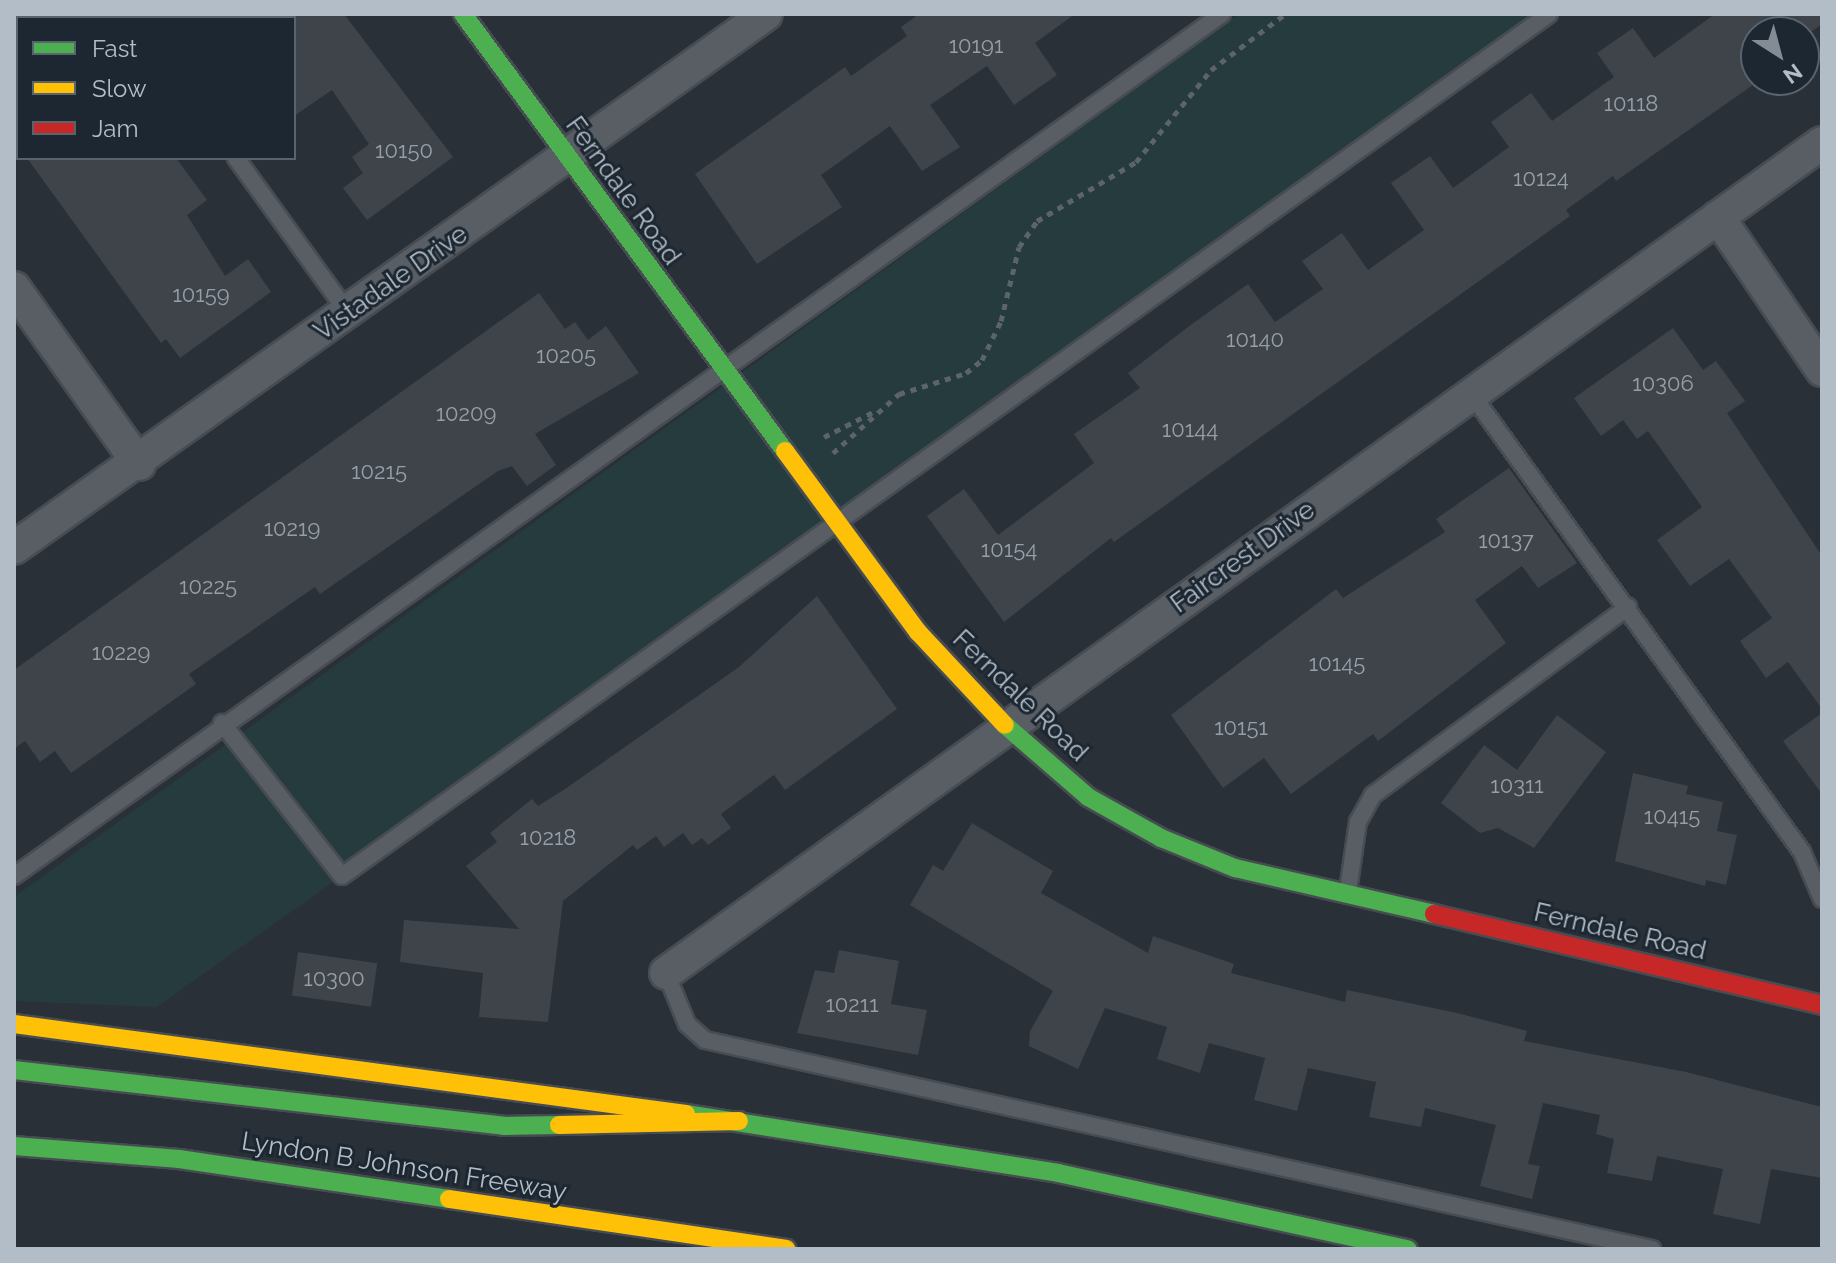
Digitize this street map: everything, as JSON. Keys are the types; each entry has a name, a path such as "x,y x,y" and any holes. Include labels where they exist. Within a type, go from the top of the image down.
{"main road":[{"name":"Ferndale Road","path":"463,14 722,371 918,632 1008,728 1088,797 1161,838 1235,868 1347,897 1820,1005"},
{"path":"14,1024 739,1121 1058,1173 1408,1249"},
{"path":"14,1070 504,1126 739,1121"},
{"name":"Lyndon B Johnson Freeway","path":"14,1146 179,1159 786,1249"}],"street":[{"name":"Vistadale Drive","path":"14,548 139,464 766,14"},
{"name":"Faircrest Drive","path":"666,973 1470,392 1822,143"},
{"path":"1718,217 1822,370"},
{"path":"14,288 139,464"}],"lane":[{"path":"14,876 222,723 1222,14"},
{"path":"222,723 342,876 1549,14"},
{"path":"237,160 348,313"},
{"path":"1470,392 1802,852 1822,899"},
{"path":"1347,897 1358,822 1373,795 1628,607"},
{"path":"666,973 687,1024 705,1040 1652,1249"},
{"path":"1820,1005 1822,982"}],"path":[{"path":"796,471 845,448 876,411 899,394 966,373 982,360 1001,321 1019,247 1037,221 1136,162 1211,70 1285,14"},
{"path":"796,471 831,428 876,411"}],"green space":[{"path":"1239,14 1557,14 157,1007 14,1001 14,897"}],"building":[{"path":"344,14 453,157 367,220 343,188 363,173 352,157 369,144 332,90 296,115 294,16"},
{"path":"919,14 1075,14 1035,43 1057,75 1014,105 987,66 930,105 960,147 922,171 890,126 821,175 842,207 757,264 695,174 845,67 851,76 907,36 901,27"},
{"path":"1715,14 1822,14 1820,25 1820,16 1740,16 1740,94 1616,181 1613,176 1566,210 1570,216 1114,542 1111,538 1004,622 927,516 964,489 998,535 1094,463 1074,434 1140,388 1128,373 1192,324 1248,284 1275,322 1323,289 1302,261 1342,233 1368,270 1424,230 1391,183 1430,156 1453,188 1509,147 1491,122 1531,93 1552,121 1614,77 1597,53 1633,28 1654,58"},
{"path":"28,160 177,160 207,200 187,215 225,276 248,259 271,292 180,358 166,339 161,343"},
{"path":"539,293 565,329 575,322 588,340 606,326 639,373 535,434 556,465 527,486 512,466 498,471 320,594 315,587 189,674 196,684 71,773 55,751 40,762 25,741 14,749 14,670"},
{"path":"1673,328 1703,370 1716,361 1745,401 1727,413 1822,556 1822,709 1788,662 1766,678 1740,641 1772,618 1729,559 1690,586 1657,540 1702,507 1648,431 1637,439 1623,420 1601,436 1574,398"},
{"path":"1509,468 1577,563 1538,588 1522,566 1475,600 1506,643 1378,741 1373,734 1291,794 1264,758 1223,788 1171,715 1336,589 1343,598 1445,532 1436,519"},
{"path":"817,596 897,709 785,790 774,775 721,814 731,828 708,845 702,838 692,845 683,833 664,847 656,836 637,850 633,845 563,901 548,1022 479,1017 483,973 400,962 404,920 519,929 466,866 497,842 490,833 532,799 538,806 565,789 739,667"},
{"path":"1822,713 1822,794 1783,741"},
{"path":"1557,715 1606,752 1534,848 1498,828 1480,833 1441,803 1484,745 1517,770"},
{"path":"1633,773 1688,786 1686,794 1723,802 1717,831 1737,835 1726,885 1706,880 1705,886 1615,861"},
{"path":"972,823 1053,871 1041,893 1148,953 1153,936 1234,964 1231,973 1345,1002 1347,990 1457,1013 1527,1031 1524,1041 1686,1072 1822,1107 1822,1178 1771,1169 1760,1224 1713,1214 1723,1169 1657,1156 1652,1181 1607,1173 1614,1139 1596,1134 1600,1115 1543,1103 1528,1164 1540,1166 1532,1199 1480,1186 1496,1125 1425,1108 1421,1127 1369,1117 1376,1082 1308,1068 1297,1111 1254,1100 1265,1058 1209,1043 1200,1073 1157,1059 1167,1027 1105,1008 1078,1069 1029,1046 1030,1031 1053,991 910,905 933,865 943,871"},
{"path":"839,950 899,961 891,1004 927,1010 918,1055 797,1033 815,970 834,973"},
{"path":"298,952 377,963 371,1007 292,996"}],"traffic: fast":[{"path":"463,14 785,451"},
{"path":"1005,725 1088,797 1161,838 1235,868 1434,914"},
{"path":"14,1070 504,1126 559,1125"},
{"path":"686,1114 1058,1173 1408,1249"},
{"path":"14,1146 179,1159 449,1199"}],"traffic: slow":[{"path":"785,451 918,632 1005,725"},
{"path":"14,1024 686,1114"},
{"path":"559,1125 739,1121"},
{"path":"449,1199 786,1249"}],"traffic: jam":[{"path":"1434,914 1822,1005"}]}
